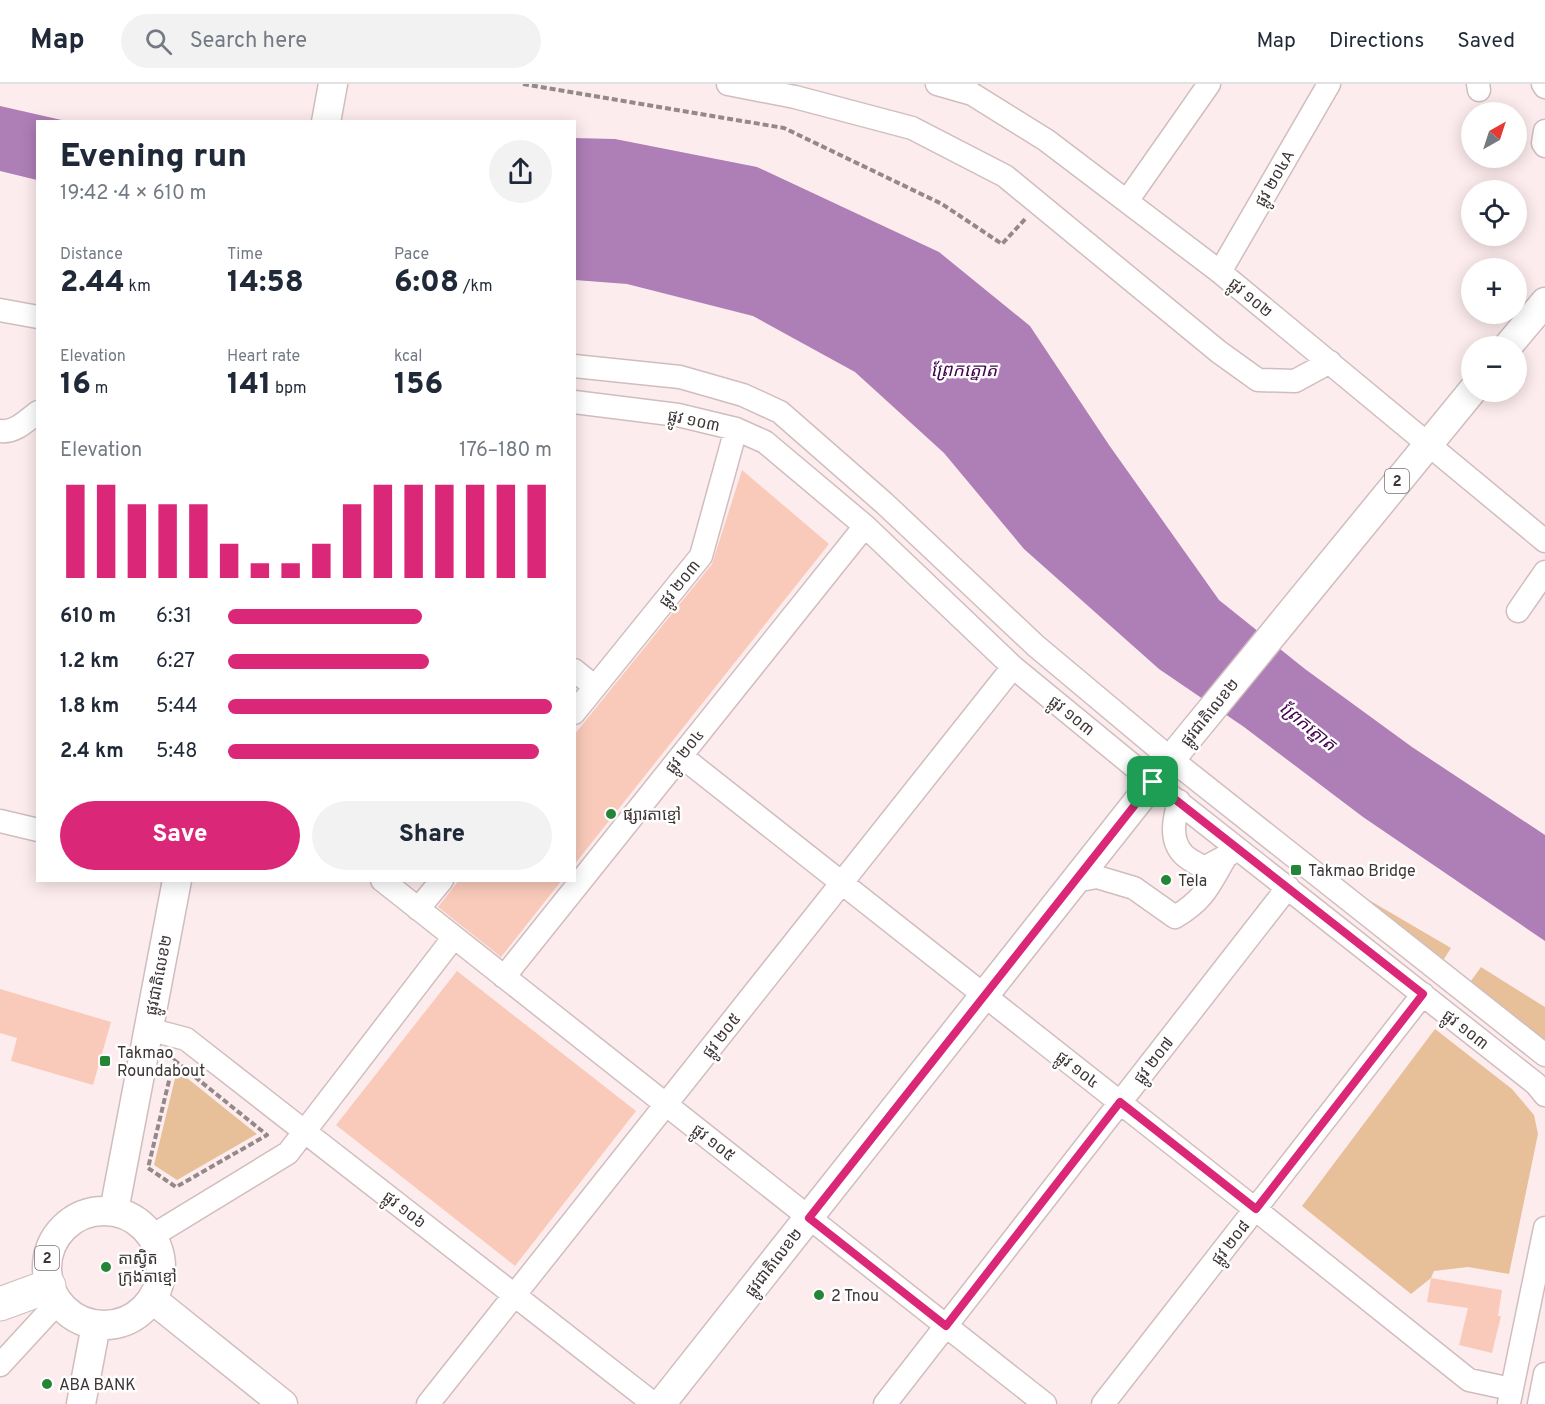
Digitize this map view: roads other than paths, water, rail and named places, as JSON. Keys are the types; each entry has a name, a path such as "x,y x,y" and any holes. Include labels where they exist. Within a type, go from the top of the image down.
{"highway":[{"name":"2","path":"0,1304 54,1294"}],"main road":[{"path":"326,120 333,84"},
{"path":"1516,336 1545,302"},
{"name":"ផ្លូវជាតិលេខ២","path":"661,1404 1175,753 1463,402"},
{"name":"ផ្លូវជាតិលេខ២","path":"114,1211 177,882"},
{"name":"2","path":"54,1294 46,1267 49,1250 56,1235 67,1223 82,1214 98,1210 114,1211"},
{"path":"54,1294 74,1317 96,1325 111,1325 129,1319 144,1309 152,1299 158,1287 161,1260 152,1236 128,1215 114,1211"},
{"path":"152,1299 283,1404"},
{"path":"81,1404 96,1325"}],"street":[{"path":"728,84 795,97 912,128 1005,176 1219,352 1258,380 1295,381 1330,362"},
{"name":"ផ្លូវ ១០២","path":"937,84 974,89 1046,140 1220,272 1545,541"},
{"path":"1127,201 1209,84"},
{"name":"ផ្លូវ ២០៤A","path":"1220,272 1329,84"},
{"path":"1545,131 1543,144 1545,146"},
{"path":"0,310 36,317"},
{"path":"576,366 680,377 743,395 780,412 884,503 1036,646 1175,753 1545,1055"},
{"name":"ផ្លូវ ១០៣","path":"576,402 678,415 736,429 765,442 865,526 1013,667 1179,801 1232,853 1288,887 1536,1084 1545,1095"},
{"path":"0,431 16,429 36,414"},
{"name":"ផ្លូវ ២០៣","path":"576,711 701,556 736,429"},
{"name":"ផ្លូវ ២០៤","path":"504,977 865,526"},
{"path":"1518,611 1545,572"},
{"name":"ផ្លូវ ២០៥","path":"428,1404 1013,667"},
{"path":"576,672 596,687"},
{"name":"ផ្លូវ ១០៤","path":"681,756 1256,1209 1469,1380 1510,1396"},
{"path":"1179,801 1173,821 1175,841 1184,856 1204,868 1232,853"},
{"path":"0,821 36,830"},
{"path":"1075,881 1097,877 1134,888 1175,917 1194,906 1207,891 1232,853"},
{"name":"ផ្លូវ ១០៥","path":"384,882 1046,1404"},
{"path":"418,909 440,882"},
{"name":"ផ្លូវ ២០៧","path":"885,1404 1288,887"},
{"path":"152,1236 288,1153 454,938"},
{"name":"ផ្លូវ ២០៨","path":"1103,1404 1423,994"},
{"name":"ផ្លូវ ១០៦","path":"148,1029 186,1039 654,1404"},
{"path":"1510,1396 1545,1228"},
{"path":"0,1365 54,1294"},
{"path":"1539,1404 1545,1376"}],"water":[{"path":"0,106 62,120 36,120 36,180 0,171"},
{"name":"ព្រែកត្នោត","path":"576,138 615,139 757,167 939,252 1030,326 1109,445 1219,600 1305,669 1412,747 1545,835 1545,941 1363,817 1244,727 1159,669 1024,549 944,453 855,372 753,316 627,284 576,280"}],"place":[{"name":"ផ្សារតាខ្មៅ","path":"611,814"},
{"name":"Takmao Bridge","path":"1296,870"},
{"name":"Tela","path":"1166,880"},
{"name":"Takmao Roundabout","path":"105,1061"},
{"name":"តាស្វុិត ក្រុងតាខ្មៅ","path":"106,1267"},
{"name":"2 Tnou","path":"819,1295"},
{"name":"ABA BANK","path":"47,1384"}]}
